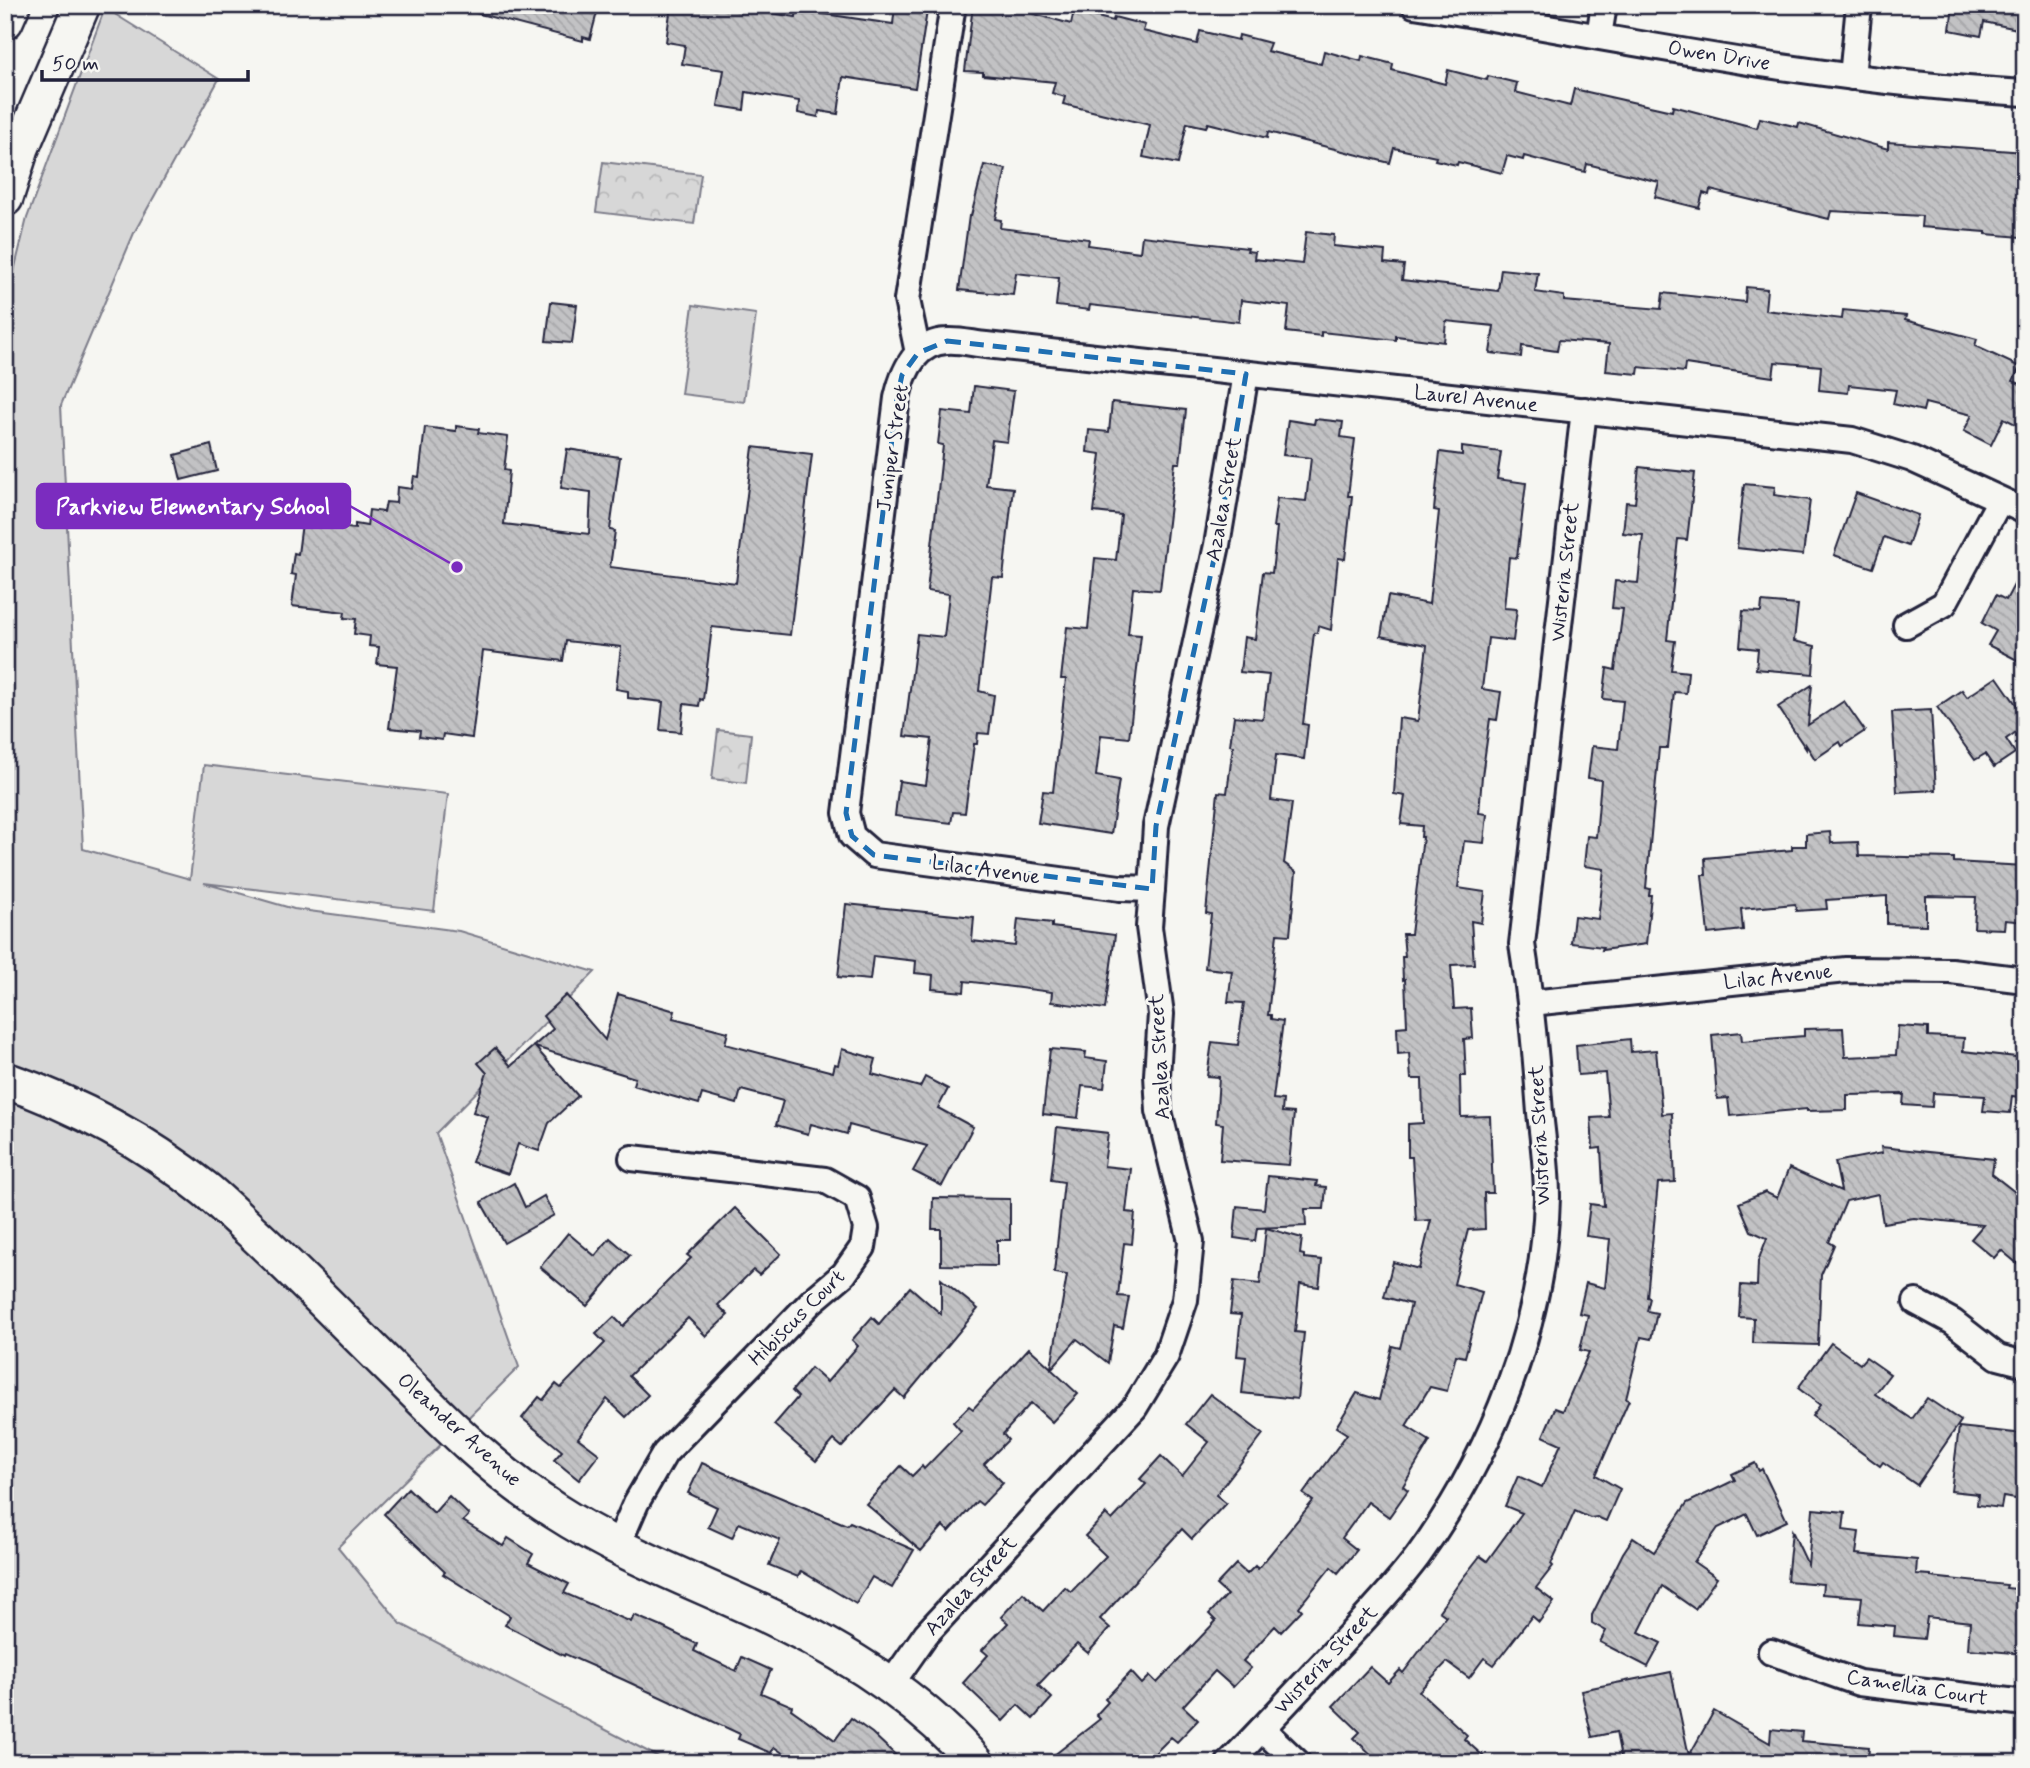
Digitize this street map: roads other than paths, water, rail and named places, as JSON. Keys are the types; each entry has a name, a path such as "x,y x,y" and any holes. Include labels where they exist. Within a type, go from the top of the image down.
{"street":[{"path":"5,22 12,5"},
{"path":"5,198 15,127 82,5"},
{"path":"918,353 907,300 953,5"},
{"name":"Owen Drive","path":"1414,5 1852,77 1947,89 2025,93"},
{"path":"1599,36 1604,5"},
{"path":"1852,77 1859,5"},
{"name":"Laurel Avenue","path":"918,353 931,344 947,341 1852,440 1912,458 2025,511"},
{"name":"Juniper Street","path":"846,813 897,398 902,374 918,353"},
{"name":"Azalea Street","path":"891,1685 926,1634 1135,1407 1166,1356 1177,1328 1186,1290 1191,1241 1159,1111 1157,1075 1161,1014 1149,927 1156,826 1217,545 1246,374"},
{"name":"Wisteria Street","path":"1228,1763 1262,1730 1418,1557 1465,1483 1502,1403 1520,1353 1542,1249 1547,1196 1531,1003 1522,944 1584,410"},
{"path":"1906,625 1944,604 2000,500"},
{"name":"Lilac Avenue","path":"846,813 852,836 874,855 1120,888 1152,889"},
{"name":"Lilac Avenue","path":"1531,1003 1846,970 1951,971 2025,980"},
{"name":"Oleander Avenue","path":"5,1080 32,1089 132,1137 206,1189 282,1259 439,1416 499,1470 555,1511 617,1547 783,1622 851,1658 891,1685 976,1763"},
{"name":"Hibiscus Court","path":"617,1547 636,1503 665,1453 812,1301 844,1274 863,1247 866,1228 857,1198 825,1180 632,1158"},
{"path":"1916,1302 1952,1322 1998,1356 2025,1364"},
{"name":"Camellia Court","path":"1771,1652 1859,1683 2025,1703"},
{"path":"1262,1730 1297,1763"}],"place":[{"name":"Parkview Elementary School","path":"457,567"}]}
